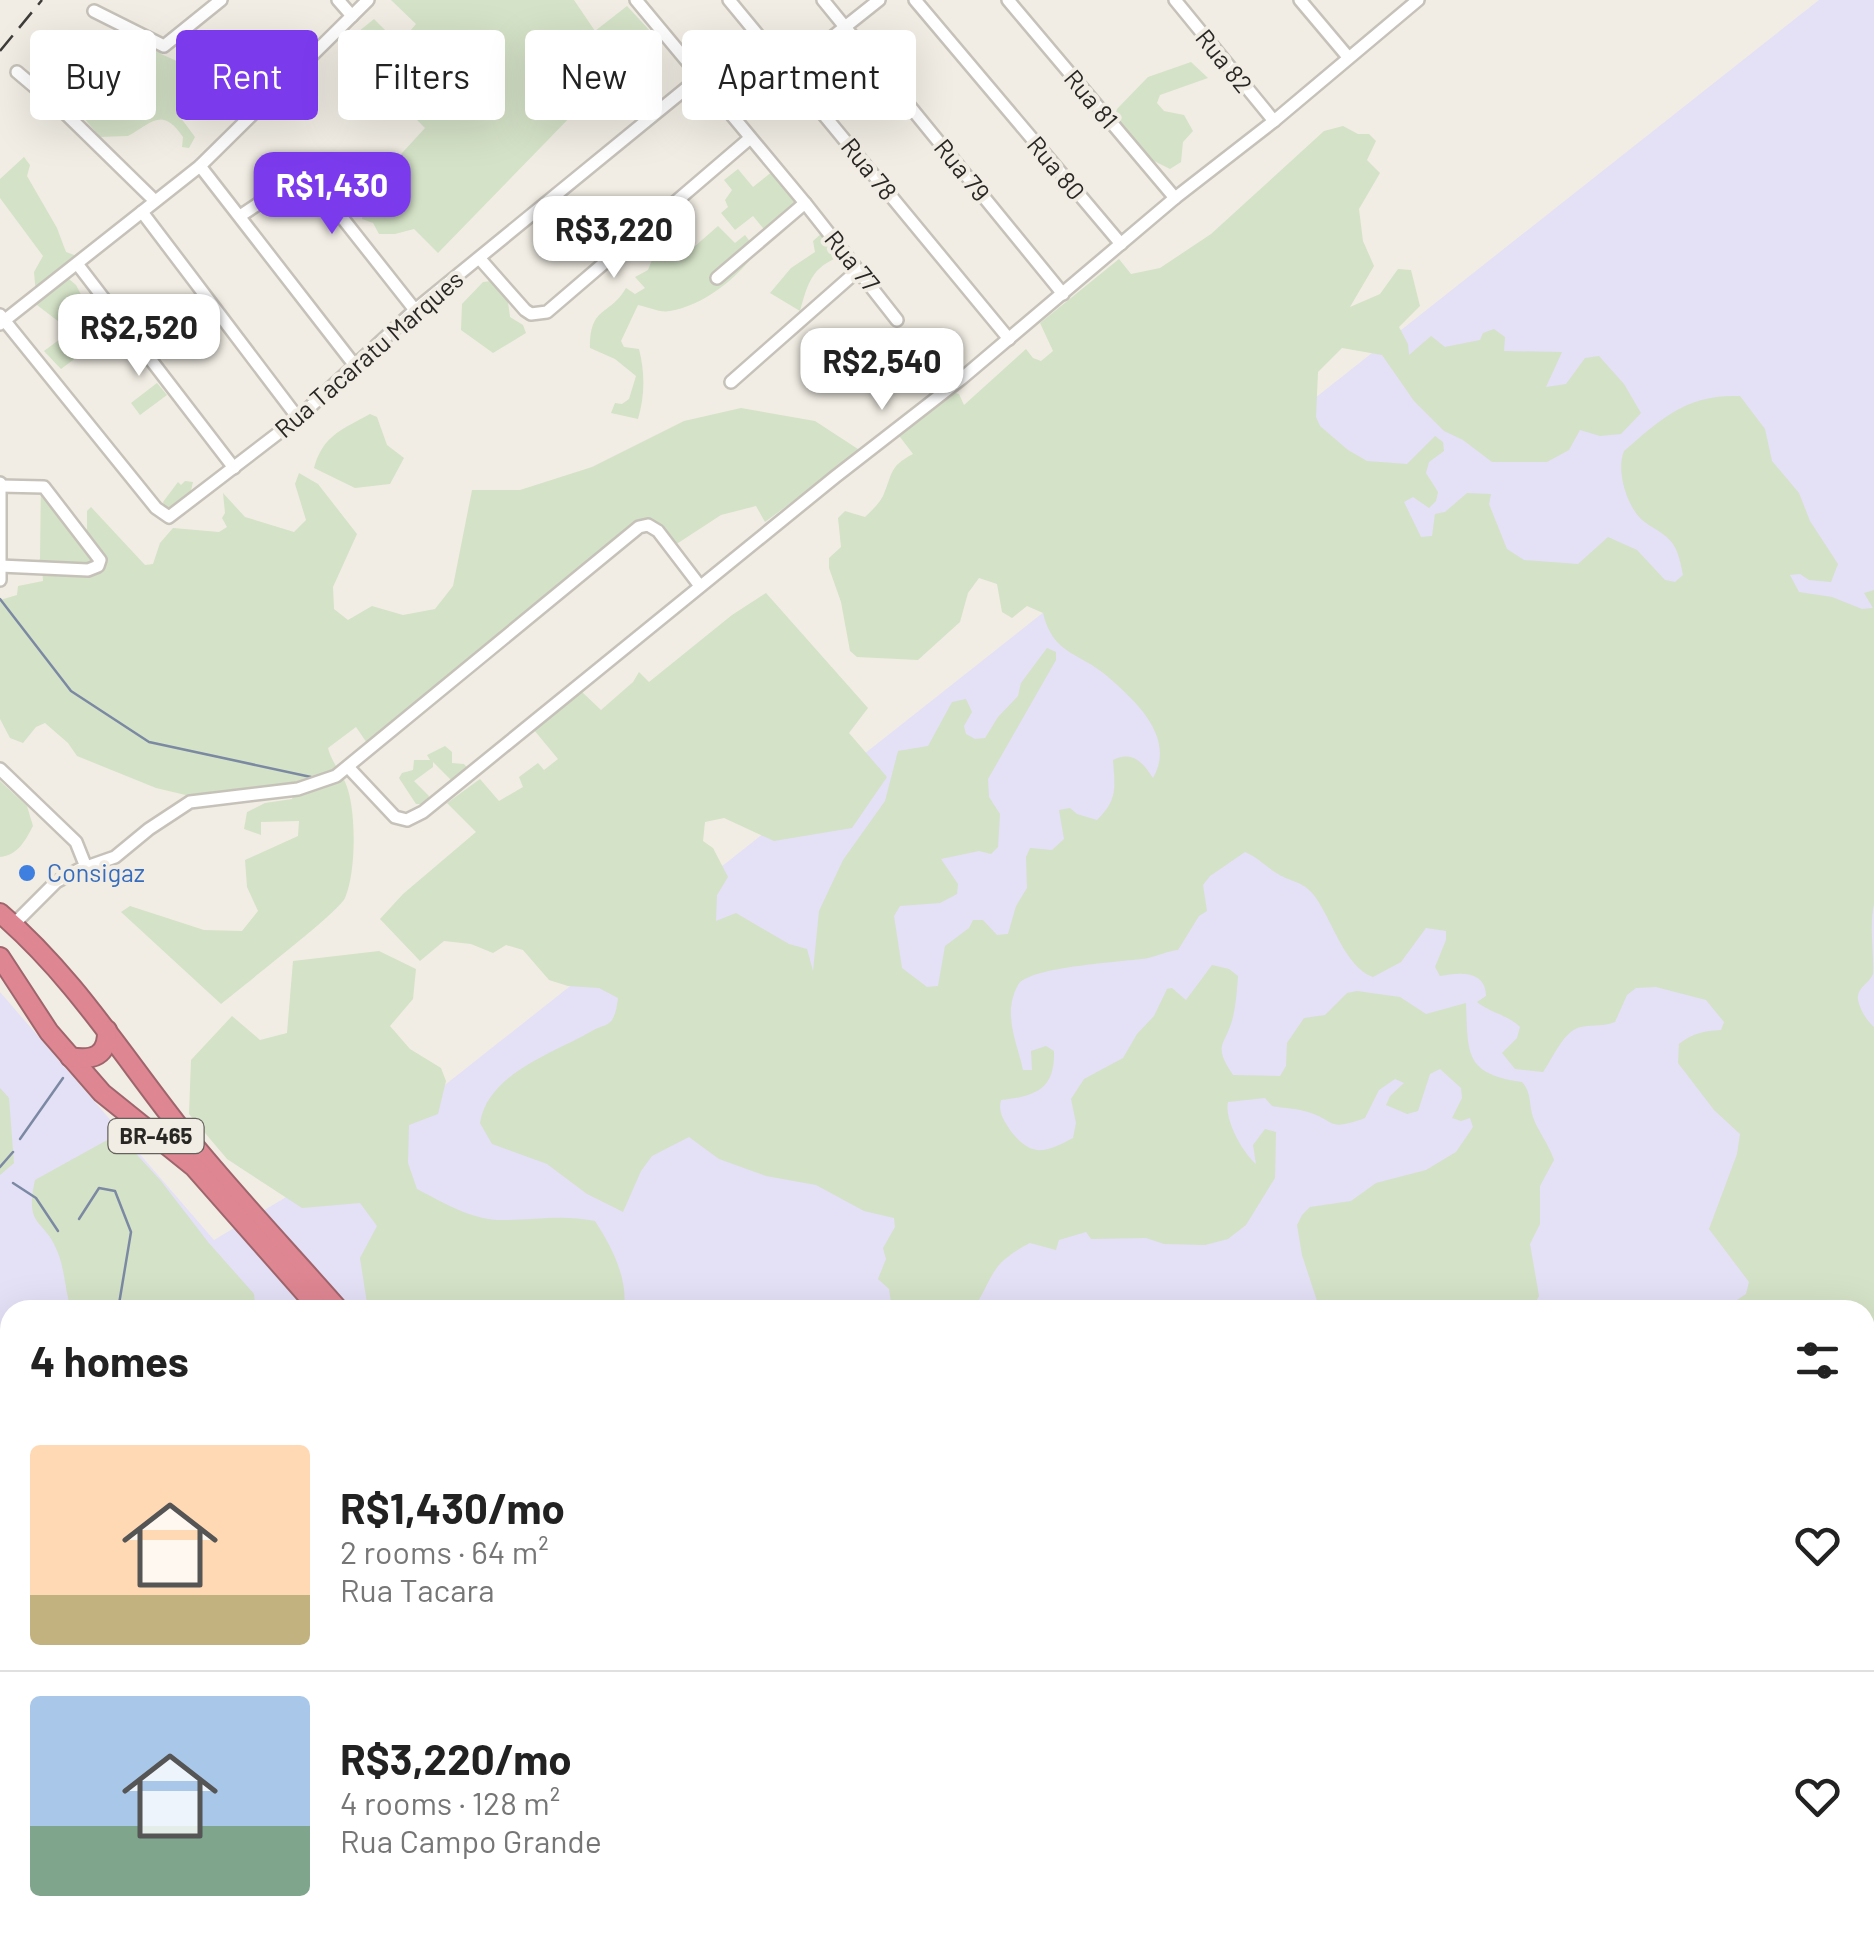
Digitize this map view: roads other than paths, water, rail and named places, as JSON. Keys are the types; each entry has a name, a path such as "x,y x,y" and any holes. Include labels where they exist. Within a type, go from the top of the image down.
{"highway":[{"name":"BR-465","path":"7,919 107,1030 204,1158 330,1300"},
{"name":"BR-465","path":"0,957 26,1001 70,1057 117,1107 182,1155 311,1300"},
{"path":"70,1057 87,1059 99,1055 106,1046 107,1030"}],"street":[{"path":"94,11 164,46 221,0"},
{"path":"338,0 352,16"},
{"path":"2,320 200,166 368,0"},
{"name":"Rua 77","path":"636,0 682,55"},
{"name":"Rua 78","path":"729,0 754,30"},
{"name":"Rua 79","path":"823,0 1063,294"},
{"path":"840,30 879,0"},
{"name":"Rua 80","path":"914,0 1121,244"},
{"name":"Rua 81","path":"1008,0 1174,198"},
{"name":"Rua 82","path":"1175,0 1274,120"},
{"path":"1300,0 1348,57"},
{"path":"348,766 395,817 413,818 1009,339 1174,198 1418,0"},
{"path":"17,72 155,201"},
{"name":"Rua Tacaratu Marques","path":"2,320 156,508 166,516 174,514 298,418 416,310 682,92"},
{"name":"Rua 77","path":"736,120 898,320"},
{"name":"Rua 78","path":"828,120 1009,339"},
{"path":"480,259 525,310 532,314 547,312 749,139"},
{"path":"200,166 356,367"},
{"path":"240,216 290,182 310,178 416,310"},
{"path":"717,278 806,203"},
{"path":"142,212 298,418"},
{"path":"78,264 234,468"},
{"path":"731,382 857,271"},
{"path":"0,566 88,570 98,566 100,560 44,487 0,485 0,566 0,580"},
{"path":"7,919 56,882 115,858 149,828 190,802 316,785 348,766 639,528 648,526 658,531 700,586"},
{"path":"0,769 76,842 86,867"}],"waterway":[{"path":"0,599 71,691 149,742 311,777"},
{"path":"20,1139 63,1078"},
{"path":"0,1167 13,1152"},
{"path":"13,1183 36,1198 58,1231"},
{"path":"79,1219 99,1188 115,1191 131,1232 120,1300"}],"railway":[{"path":"0,51 42,0"}],"place":[{"name":"Consigaz","path":"27,873"}]}
